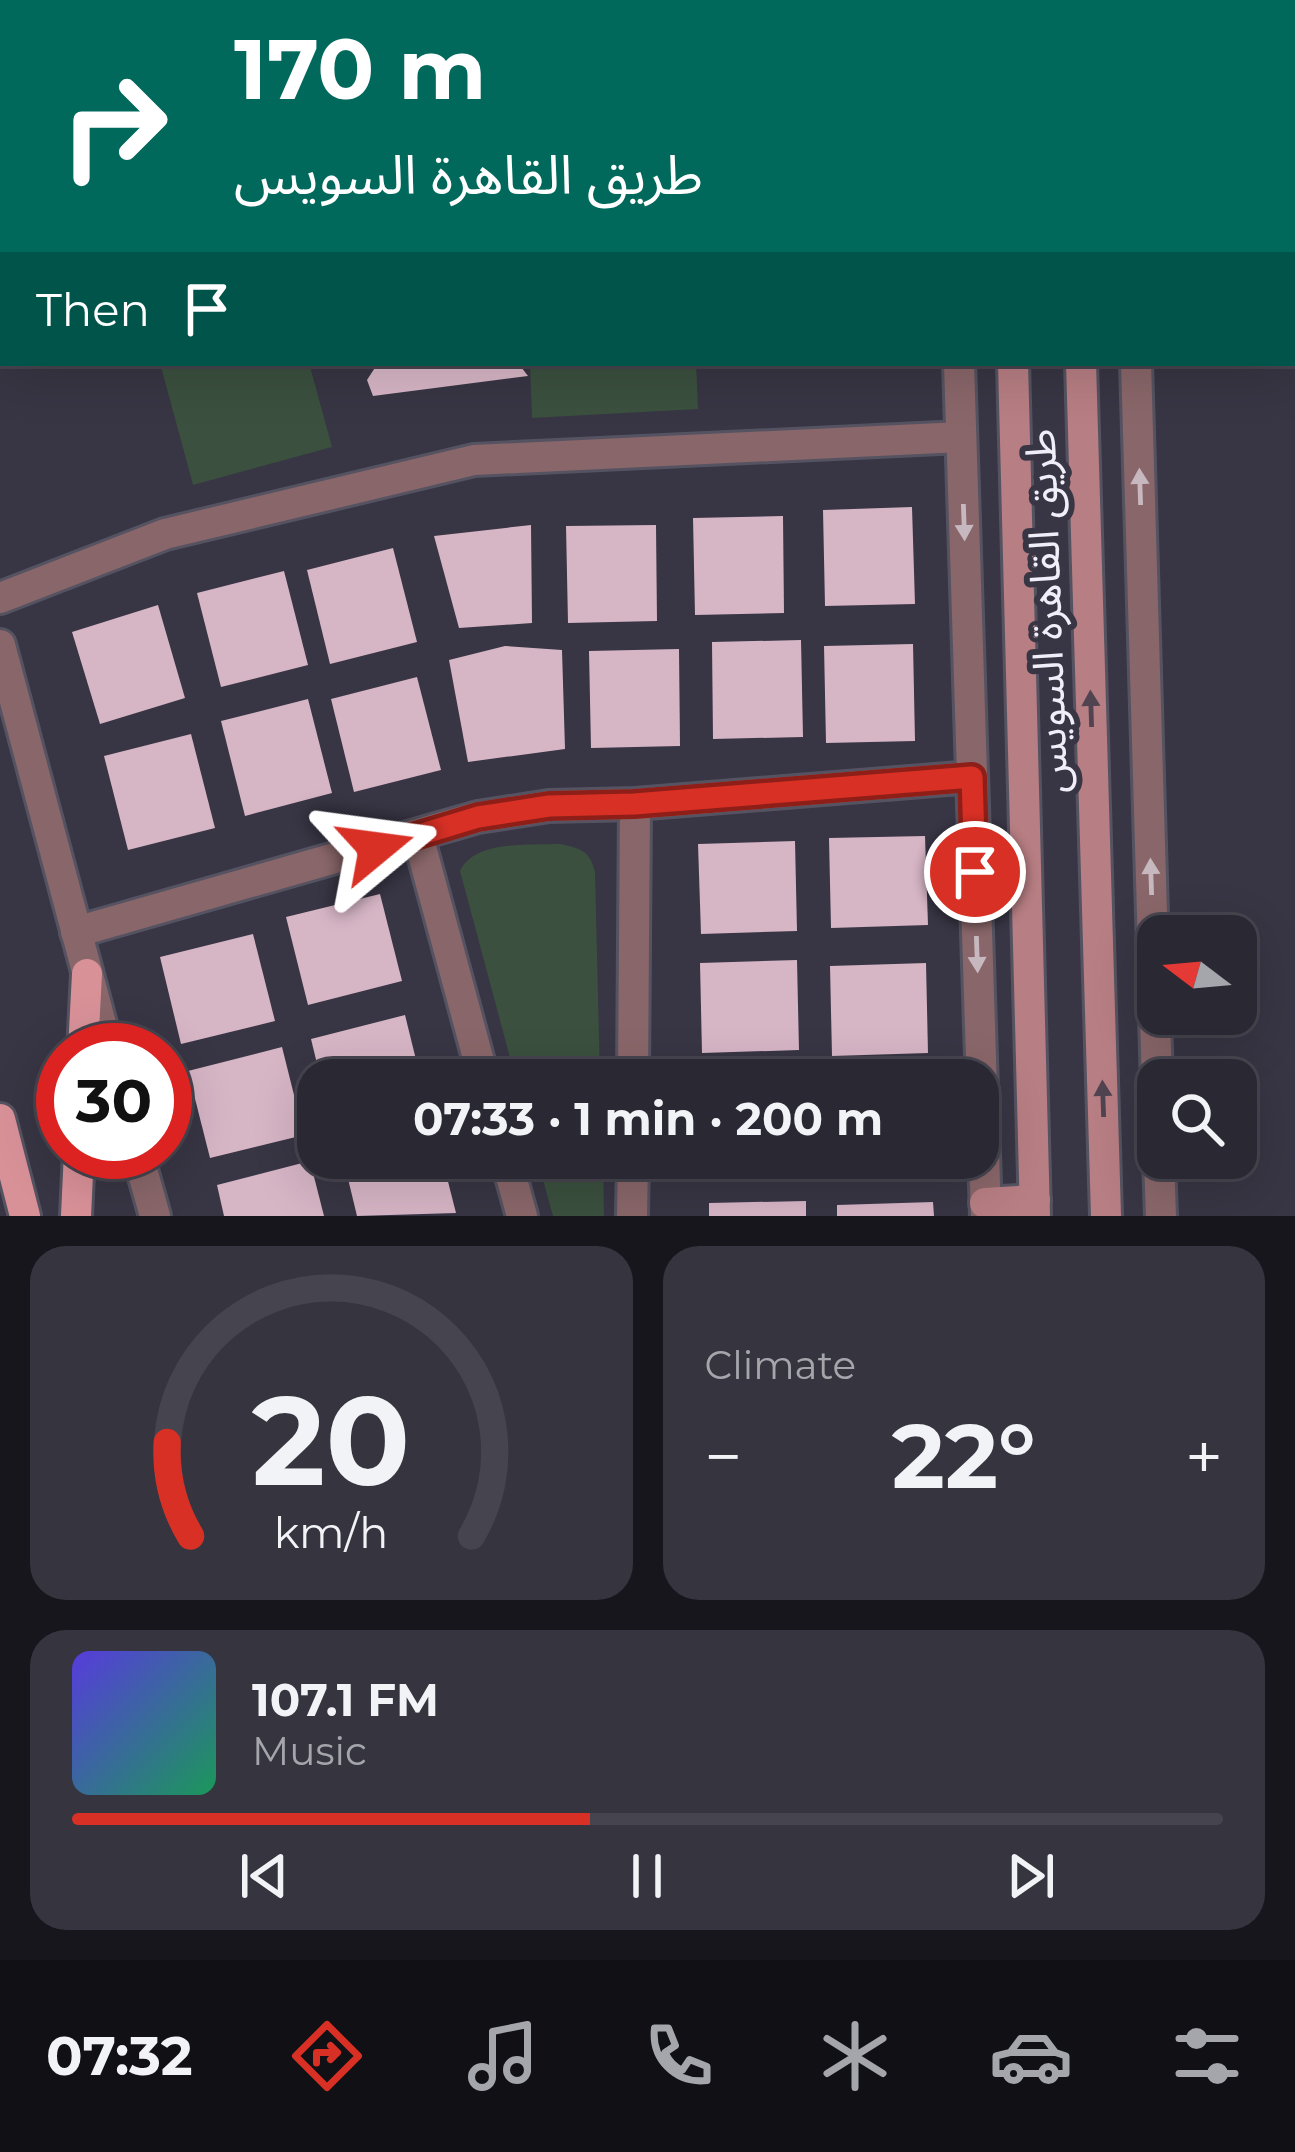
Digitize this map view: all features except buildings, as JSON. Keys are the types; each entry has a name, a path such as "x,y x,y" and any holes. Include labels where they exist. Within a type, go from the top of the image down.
{"main road":[{"name":"طريق القاهرة السويس","path":"1013,366 1035,1208"},
{"name":"طريق القاهرة السويس","path":"1081,366 1106,1216"},
{"path":"84,1023 87,974"},
{"path":"0,1119 25,1216"},
{"path":"76,1216 78,1179"},
{"path":"985,1209 1035,1208"}],"street":[{"name":"طريق القاهرة السويس","path":"959,366 985,1209"},
{"path":"1136,366 1156,1059"},
{"path":"0,598 165,534 474,460 961,437"},
{"path":"0,645 101,1023"},
{"path":"76,932 478,817 549,806 634,804 972,777"},
{"path":"633,1059 634,804"},
{"path":"418,836 478,1059"},
{"path":"144,1179 154,1216"},
{"path":"512,1179 522,1216"},
{"path":"632,1179 632,1216"},
{"path":"1160,1179 1161,1216"}],"green space":[{"path":"161,366 310,366 332,447 193,485"},
{"path":"530,366 696,366 698,409 532,418"},
{"path":"561,844 591,859 599,1059 510,1059 460,871 478,854 520,845"},
{"path":"543,1179 603,1179 604,1216 553,1216"}],"route":[{"path":"376,848 478,817 549,806 634,804 972,777 975,872"}]}
